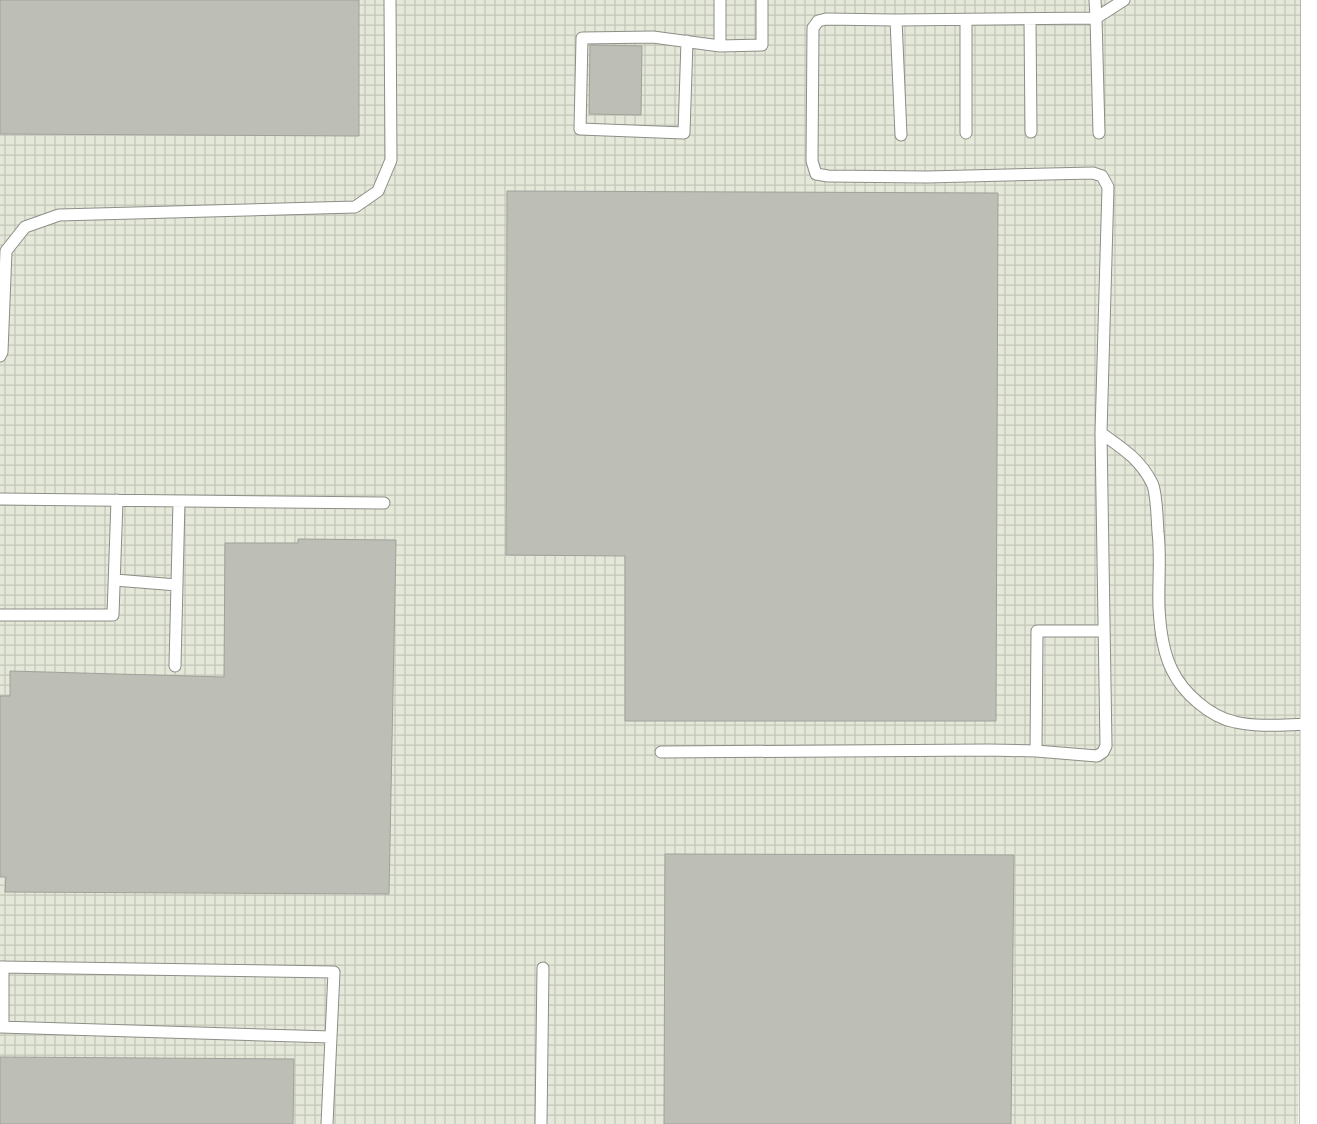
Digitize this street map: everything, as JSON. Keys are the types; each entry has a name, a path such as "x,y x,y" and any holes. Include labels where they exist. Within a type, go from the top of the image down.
{"highway":[{"path":"1314,1124 1316,0"}],"lane":[{"path":"0,356 2,352 6,251 25,227 59,215 356,207 378,191 391,160 390,0"},
{"path":"720,0 720,46"},
{"path":"688,41 684,133 580,129 582,38 653,37 688,41 720,46 762,45 762,0"},
{"path":"1095,0 1098,132"},
{"path":"661,752 935,749 1036,751 1097,756 1103,752 1106,746 1101,433 1108,187 1102,176 1093,173 927,177 828,176 816,174 812,161 813,28 818,21 826,19 966,20 1096,18 1124,0"},
{"path":"1030,19 1030,132"},
{"path":"896,20 901,135"},
{"path":"966,20 966,133"},
{"path":"1101,433 1139,462 1153,485 1161,554 1159,607 1161,632 1165,653 1172,671 1184,688 1200,704 1216,715 1233,722 1250,725 1314,724"},
{"path":"0,499 384,502"},
{"path":"0,615 113,615 117,500"},
{"path":"175,666 179,501"},
{"path":"115,580 177,585"},
{"path":"1036,751 1037,631 1104,631"},
{"path":"327,1124 334,972 1,967 2,1027 331,1037"},
{"path":"541,1124 543,968"}],"shaded area":[{"path":"0,0 1314,0 1298,1124 0,1124"}],"building":[{"path":"0,0 359,0 359,136 0,134"},
{"path":"590,45 642,46 641,115 589,114"},
{"path":"507,191 998,193 996,721 625,721 625,556 506,555"},
{"path":"298,539 396,540 389,894 5,892 6,877 0,877 0,696 10,696 10,671 224,677 225,543 298,543"},
{"path":"665,854 1014,855 1011,1124 664,1124"},
{"path":"0,1057 294,1059 293,1124 0,1124"}]}
